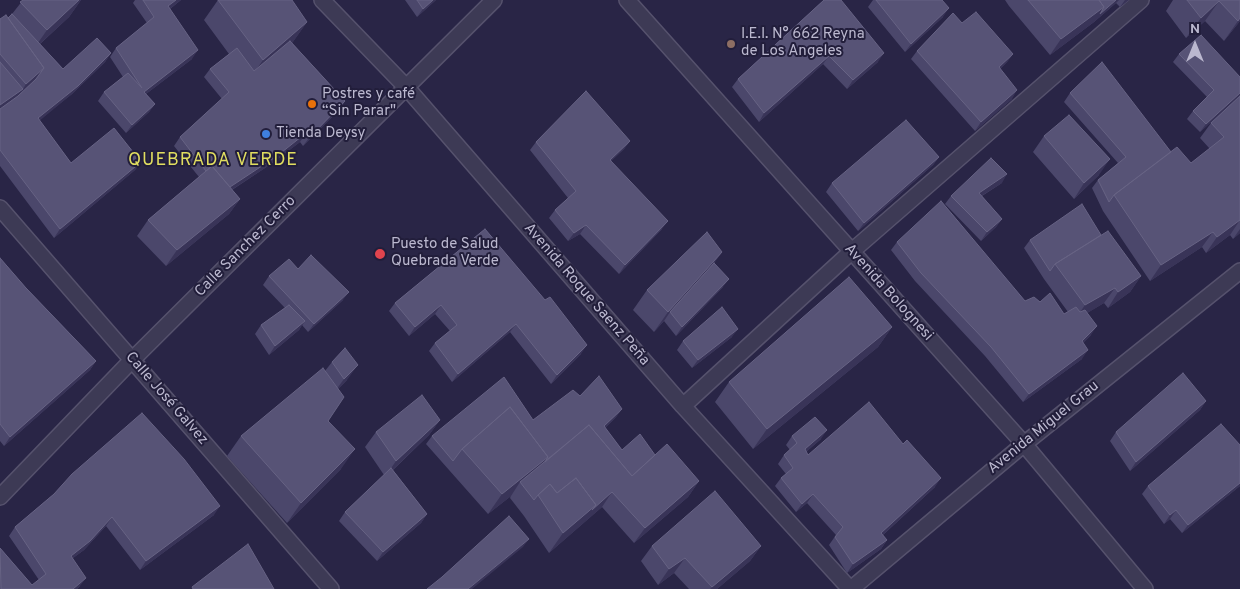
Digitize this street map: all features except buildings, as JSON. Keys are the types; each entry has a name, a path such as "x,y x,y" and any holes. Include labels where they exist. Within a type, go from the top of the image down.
{"street":[{"name":"Avenida Roque Saenz Peña","path":"322,0 407,88 683,406 851,589"},
{"name":"Calle Sanchez Cerro","path":"0,497 132,360 494,0"},
{"name":"Avenida Bolognesi","path":"627,0 1024,444 1139,587"},
{"path":"683,406 851,252 1141,0"},
{"name":"Calle José Galvez","path":"0,208 332,589"},
{"name":"Avenida Miguel Grau","path":"851,589 1024,444 1240,271"}],"place":[{"name":"I.E.I. N° 662 Reyna de Los Angeles","path":"731,44"},
{"name":"Postres y café “Sin Parar\"","path":"312,104"},
{"name":"Tienda Deysy","path":"266,134"},
{"name":"Puesto de Salud Quebrada Verde","path":"380,254"}],"district":[{"name":"QUEBRADA VERDE","path":"213,161"}]}
